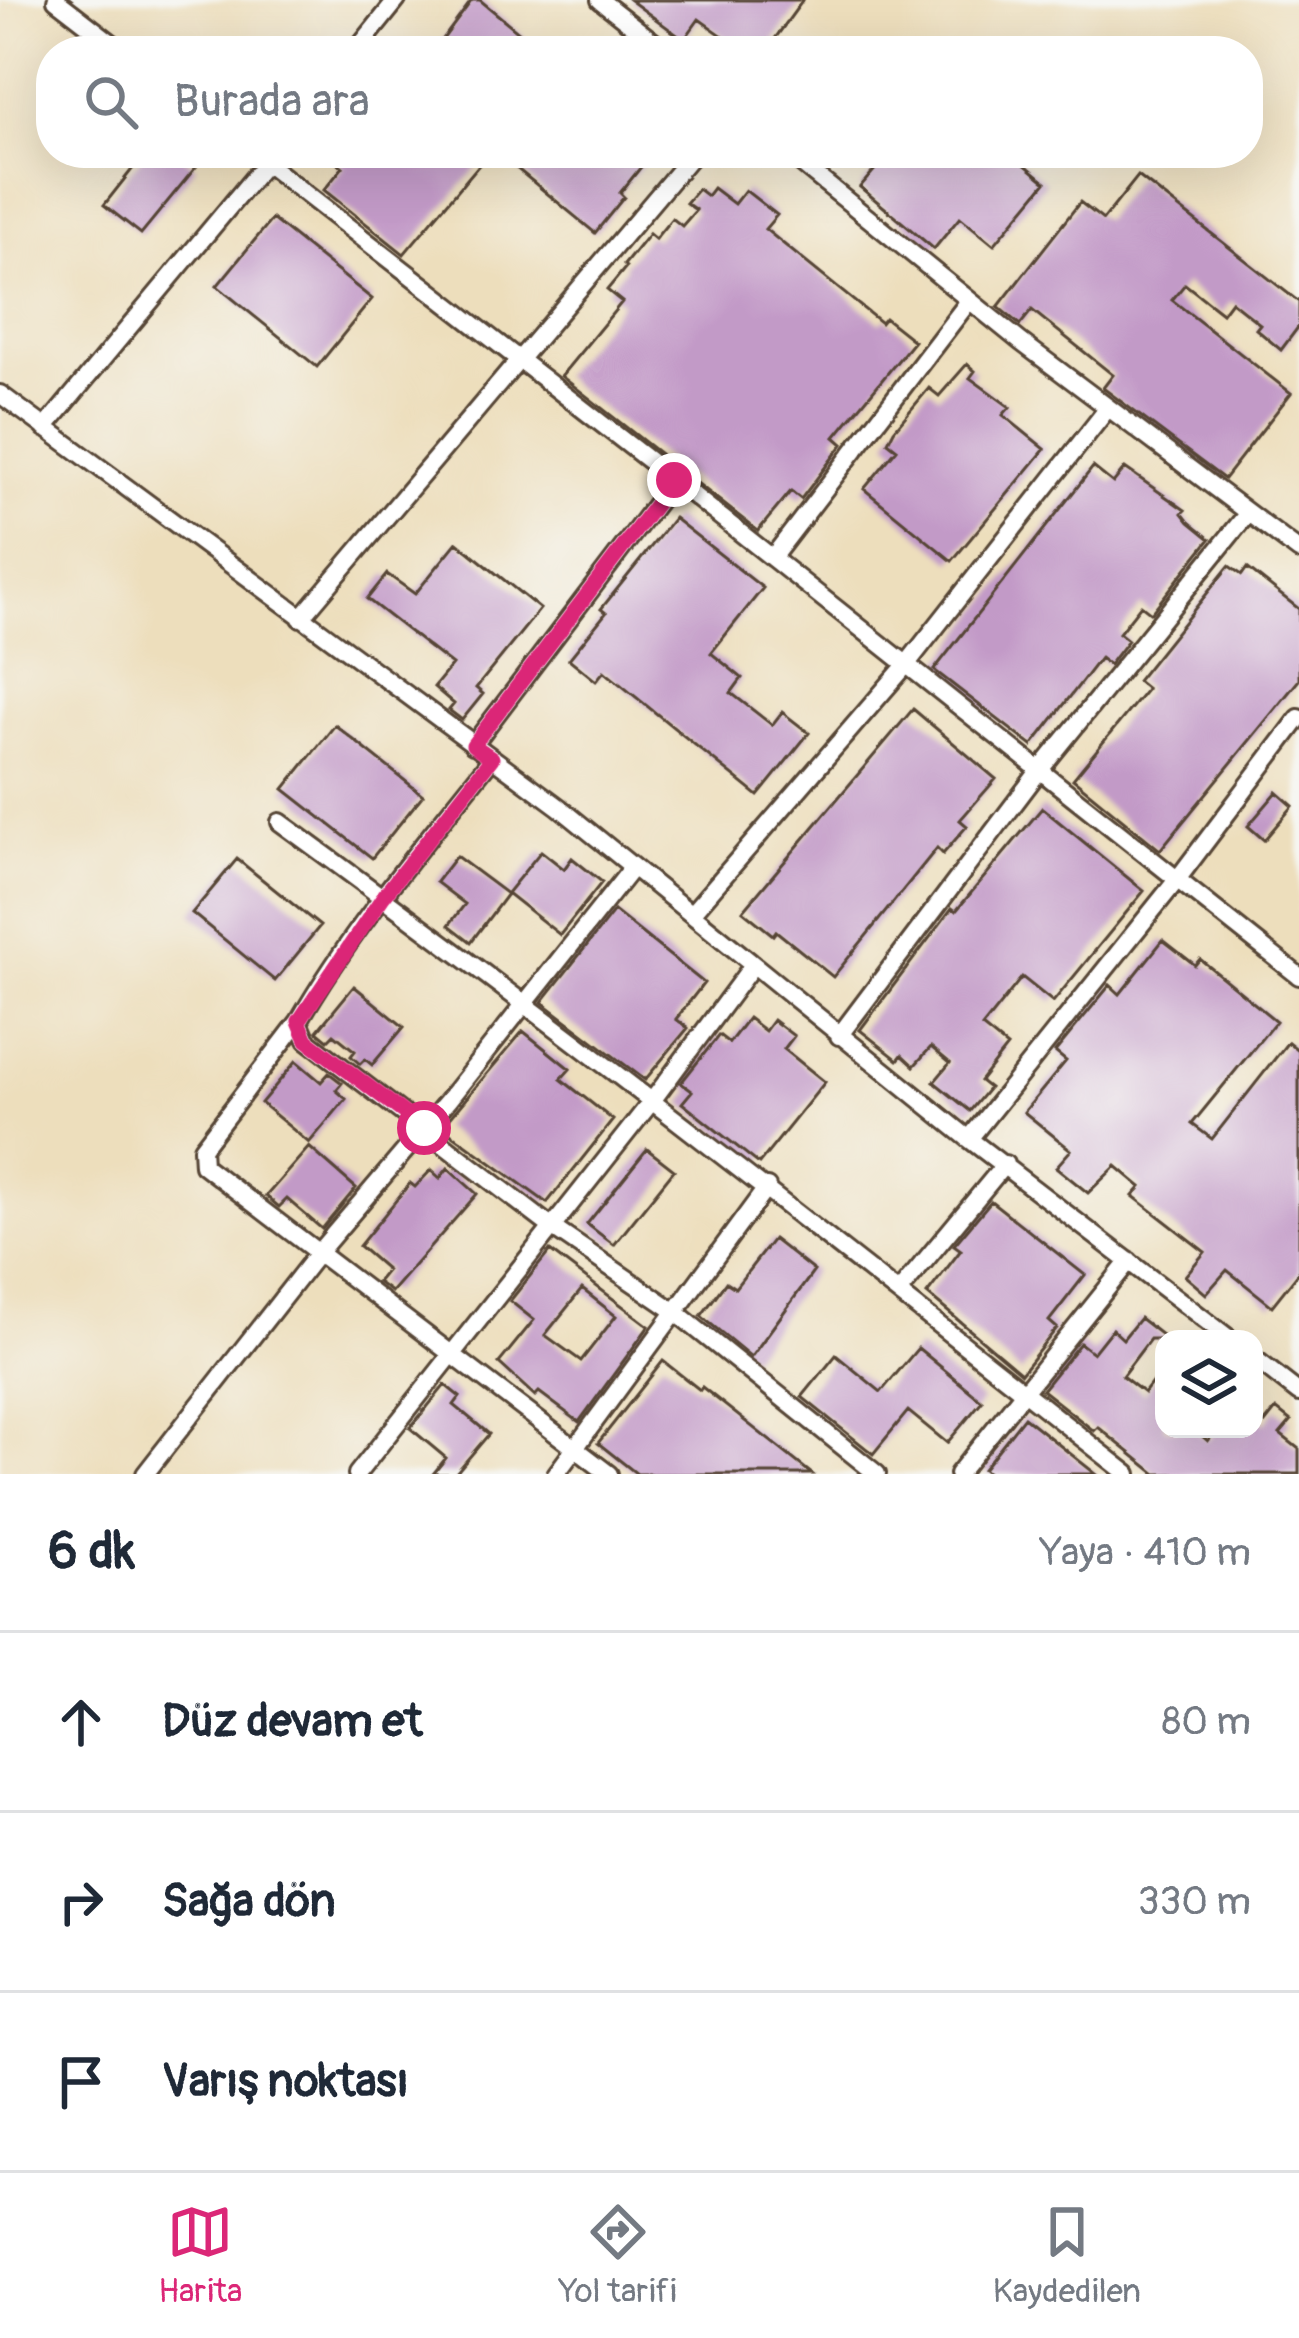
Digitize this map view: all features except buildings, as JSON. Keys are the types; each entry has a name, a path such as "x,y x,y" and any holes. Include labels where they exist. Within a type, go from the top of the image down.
{"street":[{"path":"56,0 103,36"},
{"path":"368,36 397,0"},
{"path":"601,0 646,36"},
{"path":"44,428 254,168"},
{"path":"279,168 1299,976"},
{"path":"301,618 681,168"},
{"path":"806,168 969,301 1299,551"},
{"path":"772,558 969,301"},
{"path":"0,394 634,867 839,1036 1218,1330"},
{"path":"691,914 906,665 1108,408"},
{"path":"473,745 674,480"},
{"path":"839,1036 1039,771 1248,513"},
{"path":"969,1139 1299,718"},
{"path":"492,758 383,897 299,1021 202,1148 202,1165 609,1474"},
{"path":"280,822 767,1187 1127,1474"},
{"path":"146,1474 318,1252 634,867"},
{"path":"357,1474 652,1101 753,965"},
{"path":"299,1021 307,1040 550,1226 673,1310 877,1474"},
{"path":"899,1292 1005,1164"},
{"path":"556,1474 767,1187"},
{"path":"958,1474 1129,1261"},
{"path":"1263,1365 1299,1393"}],"route":[{"path":"424,1128 307,1040 299,1021 317,988 383,897 492,758 473,745 674,480"}]}
